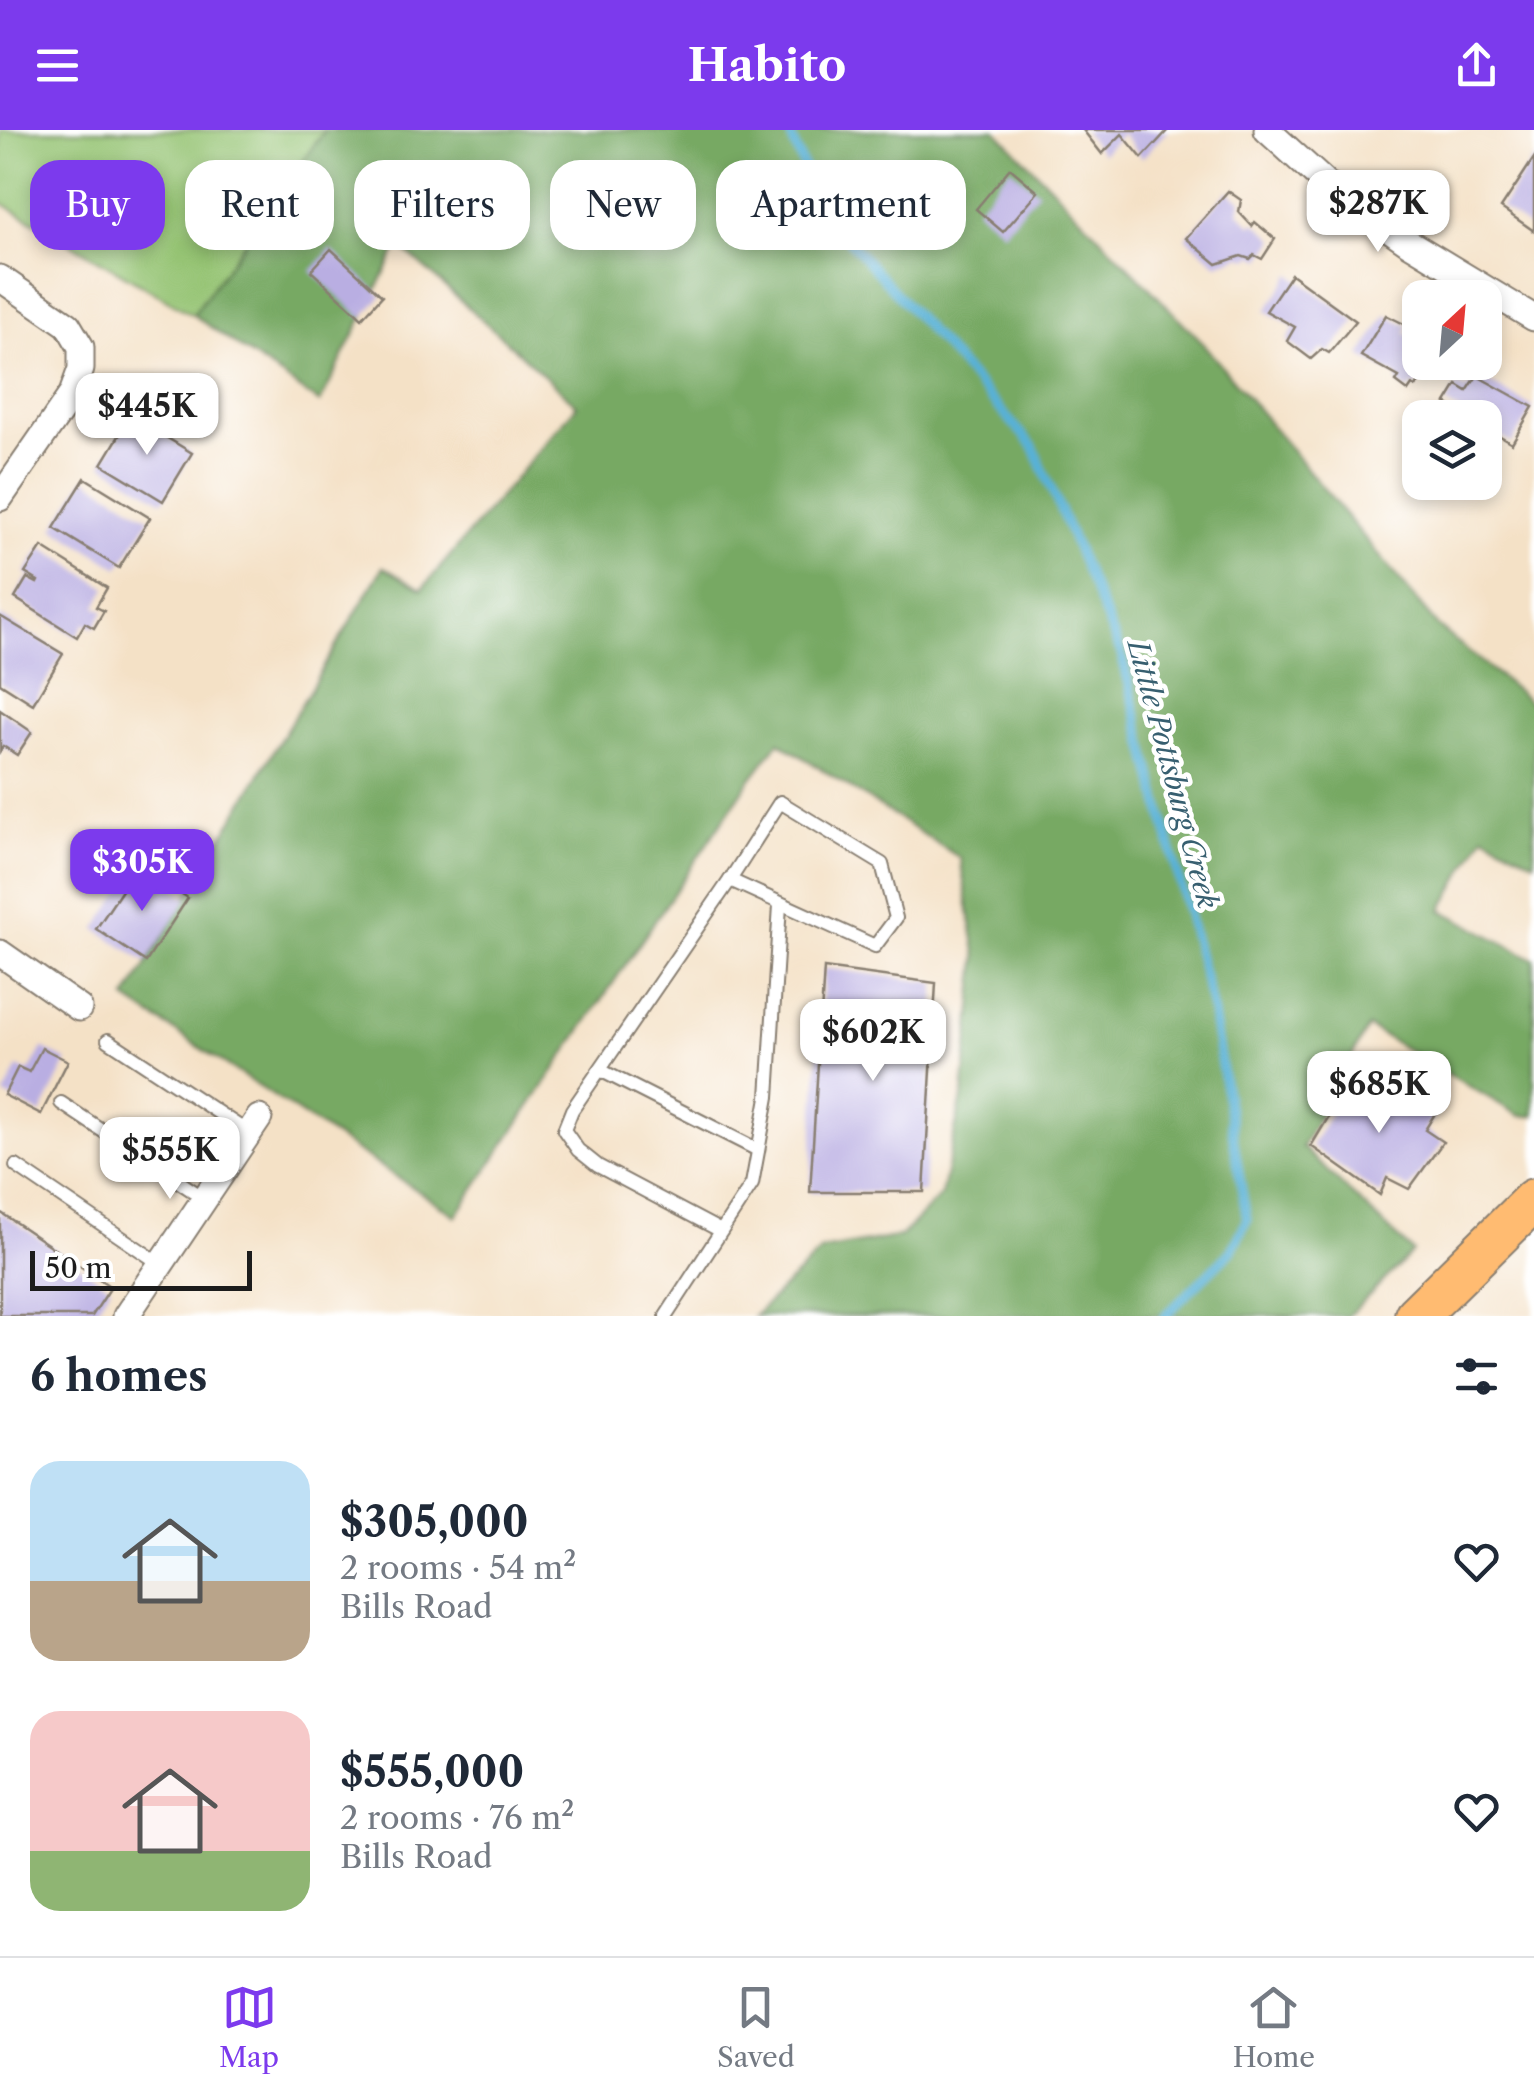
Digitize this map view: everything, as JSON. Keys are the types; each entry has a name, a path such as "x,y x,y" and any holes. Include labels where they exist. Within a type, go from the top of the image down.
{"highway":[{"path":"1416,1316 1534,1200"}],"street":[{"path":"1267,130 1333,190 1408,242 1534,318"},
{"path":"0,278 68,325 81,347 81,369 72,394 0,498"},
{"path":"0,953 80,1008"},
{"path":"137,1312 162,1264 254,1126"}],"lane":[{"path":"722,1231 598,1166 578,1150 564,1130 572,1110 780,802 882,864 896,918 875,946 730,880"},
{"path":"666,1316 752,1184 768,1097 780,905"},
{"path":"108,1040 254,1126"},
{"path":"600,1070 758,1150"},
{"path":"61,1104 205,1200"},
{"path":"16,1166 162,1264"}],"green space":[{"path":"0,130 325,130 304,160 185,160 185,250 239,250 193,315 82,250 165,250 165,160 30,160 30,220 0,202"},
{"path":"325,130 996,130 1200,340 1438,626 1534,705 1534,862 1484,835 1442,910 1534,959 1534,1116 1520,1116 1368,1027 1302,1147 1413,1252 1348,1316 754,1316 822,1250 901,1236 941,1195 963,1093 977,958 960,858 779,742 456,1216 126,999 383,567 422,589 577,405 405,250 530,250 530,160 354,160 354,250 396,250 320,403 193,315 239,250 334,250 334,160 304,160"}],"building":[{"path":"1083,130 1168,130 1142,158 1122,134 1102,154"},
{"path":"1534,158 1534,231 1501,208"},
{"path":"1010,168 1038,192 1003,232 976,209"},
{"path":"1228,191 1241,200 1239,212 1252,226 1255,222 1275,239 1262,259 1241,256 1217,264 1186,238"},
{"path":"332,250 382,296 362,318 311,271"},
{"path":"1291,274 1356,321 1329,353 1322,349 1311,359 1287,341 1295,327 1266,311"},
{"path":"1386,315 1402,323 1402,380 1420,380 1408,391 1396,382 1399,377 1361,356"},
{"path":"1474,380 1484,380 1533,407 1512,443 1502,437 1502,400 1448,400 1457,385 1467,391"},
{"path":"131,416 192,453 163,501 102,464"},
{"path":"85,478 150,518 119,568 54,528"},
{"path":"42,547 107,588 96,607 104,611 94,628 85,623 77,637 15,598 27,578 37,583 25,573"},
{"path":"0,616 63,654 33,704 0,683"},
{"path":"0,710 32,732 17,755 3,746 0,751"},
{"path":"139,865 188,898 146,962 96,929"},
{"path":"824,968 936,983 924,1192 810,1192"},
{"path":"42,1048 68,1061 41,1114 4,1095 18,1067 29,1072"},
{"path":"1382,1078 1436,1112 1425,1130 1443,1142 1409,1189 1387,1178 1380,1195 1311,1146 1350,1081 1371,1093"},
{"path":"0,1212 111,1287 92,1316 0,1316"}],"waterway":[{"name":"Little Pottsburg Creek","path":"788,130 823,212 1033,446 1121,653 1211,1004 1247,1220 1232,1250 1165,1316"}]}
